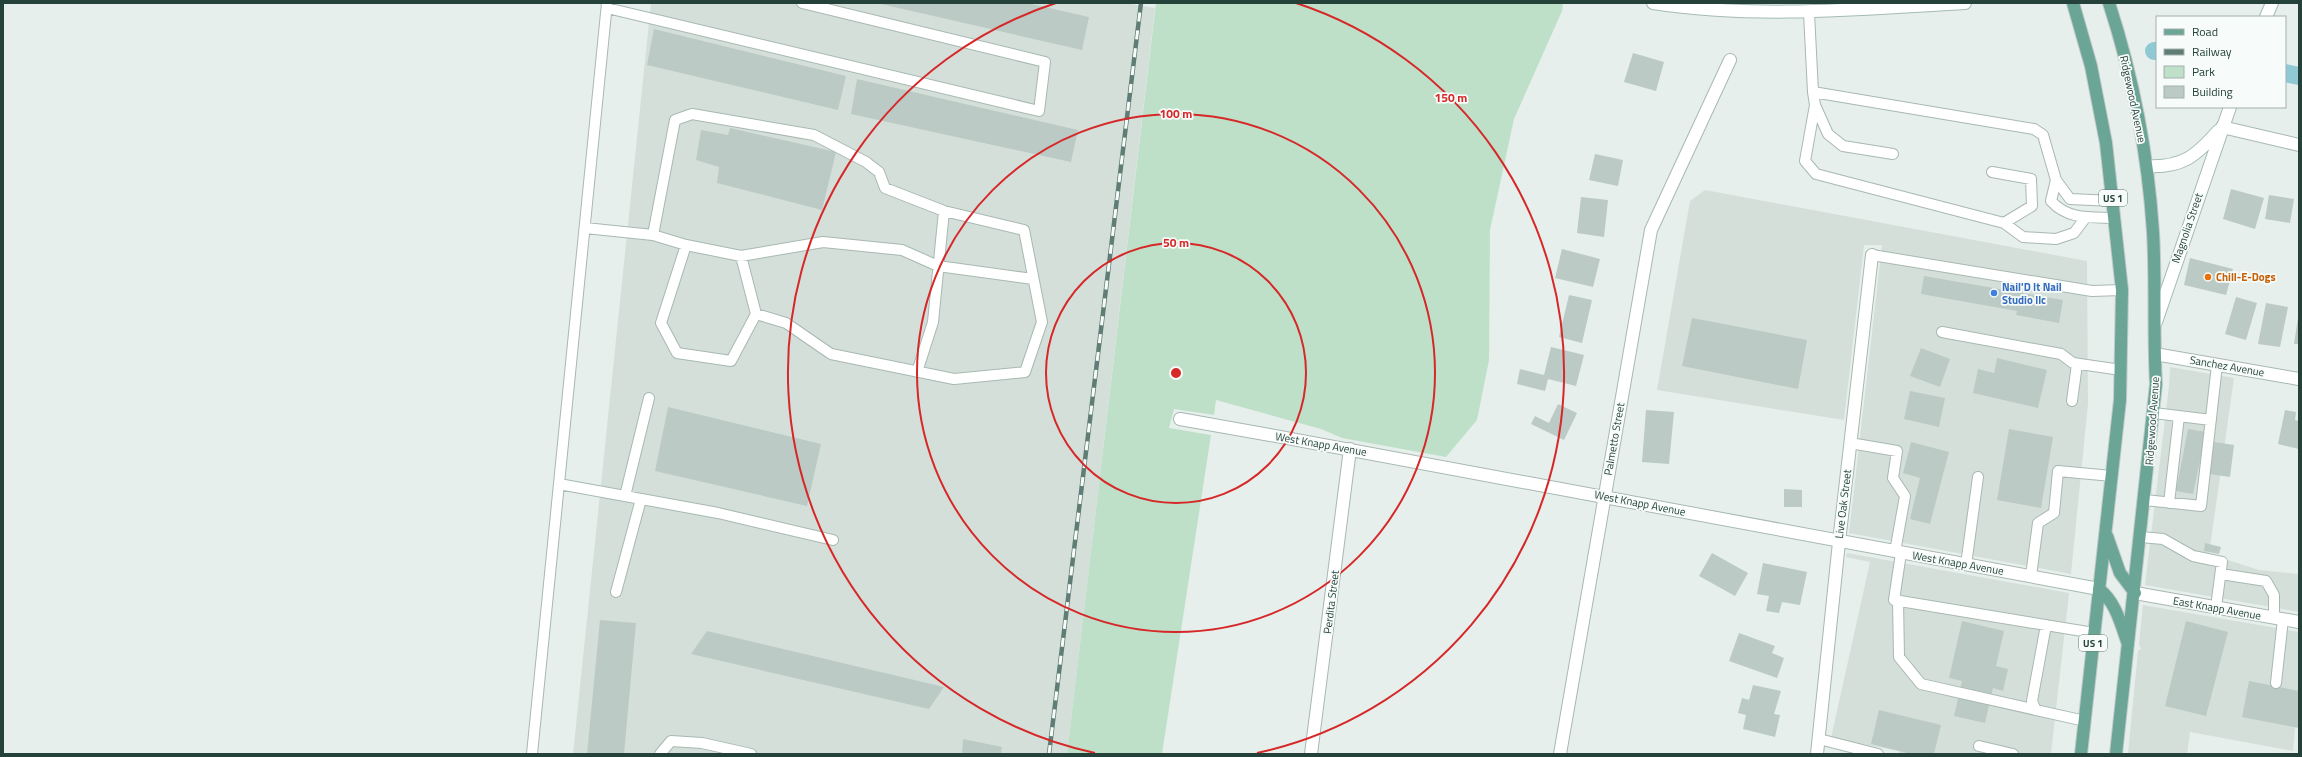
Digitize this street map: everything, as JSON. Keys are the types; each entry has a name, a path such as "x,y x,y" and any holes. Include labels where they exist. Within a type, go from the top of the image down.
{"main road":[{"name":"US 1","path":"2073,3 2087,49 2106,143 2122,290 2121,370 2112,476 2081,754"},
{"name":"Ridgewood Avenue","path":"2110,3 2121,41 2147,166 2153,233 2153,329 2156,384 2135,593 2116,754"},
{"path":"2106,533 2120,573 2135,593"},
{"path":"2099,589 2108,596 2129,645"}],"street":[{"path":"1653,3 1702,10 1809,13 1965,3"},
{"path":"2266,16 2272,3"},
{"name":"Palmetto Street","path":"1560,754 1651,230 1730,60"},
{"name":"Magnolia Street","path":"2153,329 2230,108"},
{"path":"2222,127 2299,146"},
{"name":"Magnolia Street","path":"2147,166 2162,167 2182,161 2200,152 2222,127"},
{"name":"Live Oak Street","path":"1817,754 1839,542 1872,255"},
{"name":"Sanchez Avenue","path":"2154,354 2299,379"},
{"name":"West Knapp Avenue","path":"1180,420 1350,449 1604,496 1839,542 2099,589"},
{"name":"Perdita Street","path":"1311,754 1350,449"},
{"name":"East Knapp Avenue","path":"2135,593 2299,622"}],"lane":[{"path":"607,6 621,3"},
{"path":"607,6 1039,111 1045,62 802,3"},
{"path":"532,754 607,6"},
{"path":"1809,13 1815,105 1828,134 1843,146 1893,154"},
{"path":"1813,92 2034,129 2043,135 2056,180 2070,199 2113,201"},
{"path":"1815,105 1805,161 1816,174 2004,223 2023,237 2056,239 2074,233 2086,216"},
{"path":"653,235 676,120 692,114 814,135 866,162 878,172 885,188 944,211 1024,230 1042,322 1025,372 954,379 831,354 786,323 756,314"},
{"path":"1992,172 2031,179 2032,206 2004,223"},
{"path":"2056,180 2051,201 2058,209 2071,216 2115,218"},
{"path":"917,372 933,322 944,211"},
{"path":"585,228 653,235 686,245 741,256 823,242 902,250 938,266 1033,279"},
{"path":"686,245 661,323 677,353 731,361 756,314 741,256"},
{"path":"1872,255 2092,291 2122,290"},
{"path":"1942,332 2061,354 2073,363 2077,364 2121,370"},
{"path":"2072,401 2077,364"},
{"path":"2145,500 2201,506 2218,365"},
{"path":"625,496 649,398"},
{"path":"2154,413 2211,420"},
{"path":"2169,503 2179,416"},
{"path":"1850,444 1897,451 1893,478 1905,496 1894,600 2094,633"},
{"path":"2031,576 2038,523 2054,513 2058,471 2112,476"},
{"path":"1966,565 1978,477"},
{"path":"559,484 718,513 833,540"},
{"path":"616,592 641,499"},
{"path":"2141,537 2163,539 2193,556 2222,562 2216,608"},
{"path":"2221,574 2266,581 2274,595 2279,618 2276,683"},
{"path":"1898,600 1899,656 1921,684 2035,708 2085,721"},
{"path":"2035,708 2032,701 2046,625"},
{"path":"1819,739 1878,754"},
{"path":"660,754 671,741 702,744 751,754"},
{"path":"1979,746 2013,754"}],"shaded area":[{"path":"651,3 1125,3 1155,8 1067,754 573,754"},
{"path":"1705,190 2087,261 2088,404 2071,574 1849,533 1882,245 1864,245 1844,420 1657,390 1690,201"},
{"path":"2170,367 2234,378 2209,554 2259,570 2299,574 2299,612 2145,585"},
{"path":"1847,553 2069,593 2051,754 1899,754 1899,751 1831,738 1870,562 1846,557"},
{"path":"2143,605 2299,632 2299,687 2293,751 2190,732 2187,754 2128,754 2138,651 2141,649 2139,644"}],"green space":[{"path":"1156,3 1563,3 1562,11 1514,119 1490,230 1489,360 1477,420 1446,457 1342,438 1321,429 1216,400 1214,415 1174,409 1169,428 1211,435 1162,754 1067,754"}],"building":[{"path":"1027,3 1089,17 1082,50 881,4"},
{"path":"654,29 846,76 838,110 647,65"},
{"path":"1633,53 1664,62 1656,91 1624,82"},
{"path":"857,79 1078,130 1071,162 851,114"},
{"path":"730,128 836,152 822,210 717,183 719,167 696,160 701,130 728,135"},
{"path":"1595,154 1623,160 1618,186 1589,180"},
{"path":"2231,189 2264,198 2255,229 2223,219"},
{"path":"2269,195 2294,199 2290,223 2265,219"},
{"path":"1581,197 1608,200 1604,237 1577,233"},
{"path":"1562,249 1600,259 1593,287 1555,278"},
{"name":"Chill-E-Dogs","path":"2190,258 2233,269 2226,295 2184,285"},
{"path":"1924,276 2063,300 2059,323 2016,315 2017,311 1921,294"},
{"path":"1569,295 1592,300 1582,343 1559,337"},
{"path":"2236,297 2257,303 2246,340 2225,334"},
{"path":"2266,303 2288,307 2280,347 2258,344"},
{"path":"1692,318 1807,340 1798,389 1682,366"},
{"path":"2298,318 2299,344 2294,344"},
{"path":"1551,347 1584,355 1576,386 1548,379 1545,391 1517,384 1520,369 1544,375"},
{"path":"1921,348 1950,359 1940,387 1910,376"},
{"path":"1997,358 2047,370 2038,408 1973,393 1978,369 1994,373"},
{"path":"1910,391 1945,398 1939,427 1904,419"},
{"path":"1558,404 1577,413 1564,440 1531,424 1535,416 1549,423"},
{"path":"668,407 821,444 807,506 655,471"},
{"path":"1646,410 1674,412 1669,464 1642,462"},
{"path":"2285,410 2296,412 2295,420 2299,421 2299,449 2278,444"},
{"path":"2009,429 2053,437 2041,508 1997,500"},
{"path":"2188,429 2206,432 2193,494 2176,491"},
{"path":"1911,442 1949,452 1930,524 1910,519 1920,478 1903,473"},
{"path":"2214,442 2234,445 2230,477 2209,474"},
{"path":"1784,489 1802,490 1802,507 1784,507"},
{"path":"2205,543 2221,547 2219,554 2204,551"},
{"path":"1712,553 1748,573 1735,596 1699,576"},
{"path":"1763,563 1807,572 1800,605 1782,602 1779,613 1766,611 1769,596 1757,594"},
{"path":"600,620 636,623 624,754 587,754"},
{"path":"1962,621 2004,631 1996,666 2008,669 2003,691 1993,688 1985,723 1954,716 1962,681 1949,678"},
{"path":"2186,621 2228,632 2206,716 2165,706"},
{"path":"707,631 944,687 929,709 691,654"},
{"path":"1739,633 1775,646 1772,653 1784,658 1777,678 1729,661"},
{"path":"2249,681 2299,691 2299,728 2242,717"},
{"path":"1753,685 1781,691 1774,714 1780,715 1775,737 1743,729 1746,715 1738,713 1742,698 1749,700"},
{"path":"1879,710 1941,725 1934,754 1911,754 1871,744"},
{"path":"963,739 1002,747 1001,754 962,754"}],"waterway":[{"path":"2286,73 2299,76"}],"railway":[{"path":"1049,754 1141,3"}],"place":[{"name":"Chill-E-Dogs","path":"2208,277"},
{"name":"Nail'D It Nail Studio llc","path":"1994,293"}]}
